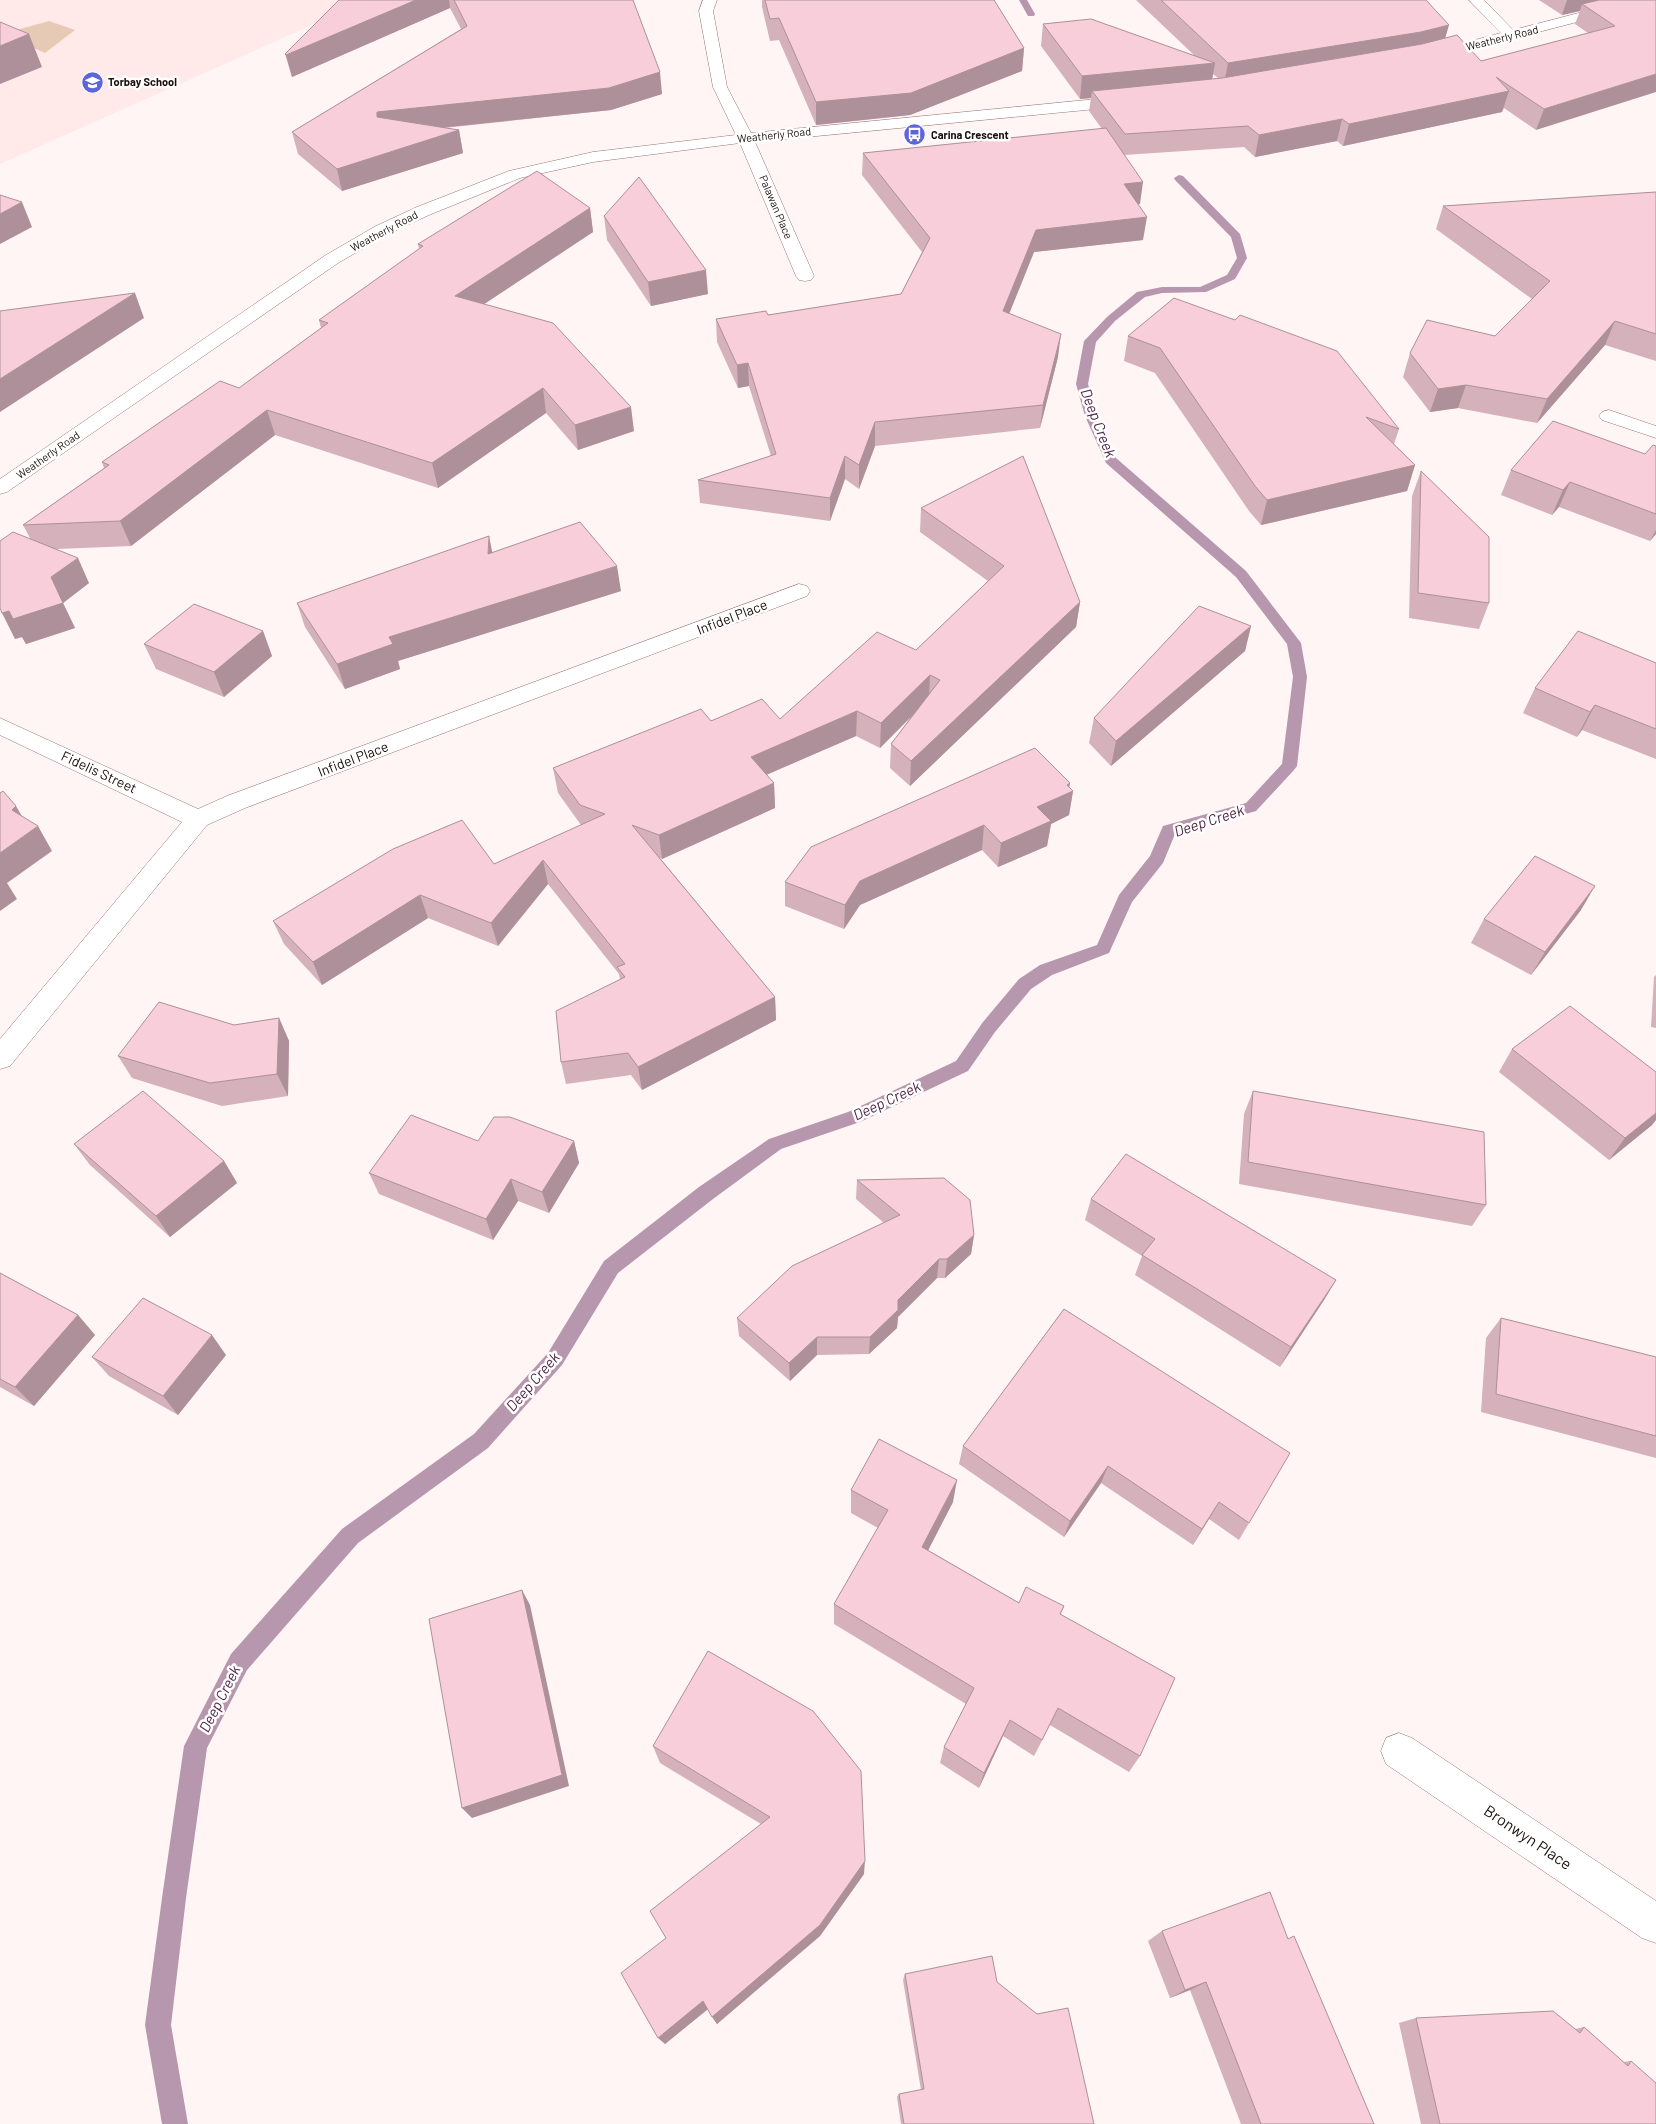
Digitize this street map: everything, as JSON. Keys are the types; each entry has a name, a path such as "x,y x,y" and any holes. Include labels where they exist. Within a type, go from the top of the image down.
{"street":[{"path":"710,0 706,11 720,87 746,138"},
{"path":"1476,0 1511,36"},
{"name":"Weatherly Road","path":"1416,59 1599,12 1629,0"},
{"name":"Weatherly Road","path":"0,488 332,259 382,230 422,211 516,174 593,157 746,138 1140,100"},
{"name":"Palawan Place","path":"746,138 805,276"},
{"path":"1609,416 1656,432"},
{"name":"Infidel Place","path":"0,1058 198,819 236,802 799,592"},
{"name":"Fidelis Street","path":"0,726 198,819"},
{"name":"Bronwyn Place","path":"1399,1750 1656,1924"}],"shaded area":[{"name":"Torbay School","path":"0,0 368,0 0,164"},
{"path":"49,21 75,30 45,53 5,35 13,31"}],"building":[{"path":"339,0 416,0 286,55"},
{"path":"454,0 633,0 660,72 609,88 377,112 377,117 459,130 337,169 292,132 467,26"},
{"path":"765,0 994,0 1024,48 911,93 816,102 779,18 770,19"},
{"path":"1161,0 1426,0 1449,25 1421,32 1228,63"},
{"path":"1599,0 1656,0 1656,74 1544,109 1496,77 1509,91 1349,124 1342,119 1259,135 1248,126 1125,134 1092,91 1222,78 1422,44 1457,35 1481,61 1615,26 1582,4"},
{"path":"1091,19 1215,63 1082,76 1043,24"},
{"path":"0,22 29,34 0,46"},
{"path":"1106,128 1143,182 1124,184 1147,217 1036,230 1003,311 1061,334 1043,405 875,422 859,465 845,456 830,498 698,480 776,454 748,363 737,365 716,319 766,311 768,315 901,294 930,238 863,153"},
{"path":"537,171 590,208 455,296 553,323 631,407 575,425 543,388 432,463 267,410 120,521 23,525 109,465 102,462 220,381 239,388 328,323 319,320 423,246 418,244"},
{"path":"639,177 706,270 648,282 604,216"},
{"path":"1656,192 1656,334 1615,321 1547,399 1466,385 1438,389 1410,353 1427,320 1495,336 1550,281 1443,206"},
{"path":"0,195 22,202 0,214"},
{"path":"135,293 0,379 0,311"},
{"path":"1174,298 1235,320 1240,315 1337,351 1399,429 1366,417 1415,465 1267,500 1255,486 1160,348 1128,336"},
{"path":"1553,421 1645,454 1653,445 1656,446 1656,514 1570,482 1563,490 1511,470"},
{"path":"1023,456 1080,602 911,761 891,744 940,680 930,675 881,723 857,711 751,757 774,783 659,835 632,825 775,997 638,1067 628,1053 561,1062 556,1011 625,977 617,967 625,964 543,860 491,923 420,895 313,962 273,921 393,849 462,820 494,864 605,814 580,805 553,768 701,709 711,721 762,699 780,719 877,632 916,650 1004,566 921,508"},
{"path":"1421,471 1489,537 1489,603 1418,593"},
{"path":"580,522 617,566 389,637 393,644 337,664 297,603 489,536 488,554"},
{"path":"13,532 78,558 51,577 63,603 13,619 9,611 2,613 0,608 0,541"},
{"path":"194,604 263,631 214,672 144,644"},
{"path":"1199,606 1251,626 1116,741 1094,718"},
{"path":"1578,631 1656,663 1656,729 1595,705 1590,712 1535,688"},
{"path":"1035,748 1070,783 1067,785 1073,791 1037,807 1051,821 1001,843 984,825 860,881 845,905 785,882 811,847"},
{"path":"3,791 16,806 12,810 38,826 0,853 0,793"},
{"path":"1535,856 1595,886 1545,952 1484,919"},
{"path":"159,1002 234,1025 279,1018 277,1074 210,1083 118,1056"},
{"path":"1570,1006 1656,1072 1656,1113 1625,1138 1512,1049"},
{"path":"143,1091 224,1161 156,1216 74,1144"},
{"path":"1253,1091 1484,1132 1486,1205 1248,1162"},
{"path":"411,1115 478,1141 494,1117 510,1117 574,1141 542,1192 511,1179 486,1219 369,1173"},
{"path":"1126,1154 1336,1280 1291,1347 1142,1255 1155,1239 1091,1199"},
{"path":"944,1178 970,1200 974,1235 947,1259 939,1259 898,1300 898,1310 870,1337 817,1337 789,1363 737,1318 792,1266 900,1215 857,1180"},
{"path":"0,1273 78,1315 15,1387 0,1379"},
{"path":"143,1298 212,1335 163,1396 92,1357"},
{"path":"1064,1309 1290,1453 1249,1523 1219,1502 1202,1529 1108,1466 1070,1521 963,1446"},
{"path":"1501,1318 1656,1357 1656,1436 1496,1394"},
{"path":"879,1439 957,1480 922,1547 1019,1603 1026,1587 1064,1606 1060,1614 1175,1678 1140,1756 1058,1708 1042,1740 1010,1720 984,1773 944,1747 974,1688 834,1604 888,1510 851,1490"},
{"path":"522,1590 562,1775 462,1808 429,1619"},
{"path":"708,1651 813,1711 861,1771 865,1861 820,1925 712,2017 703,2001 658,2038 621,1973 666,1938 650,1911 770,1817 653,1746"},
{"path":"1270,1892 1288,1939 1294,1936 1374,2124 1261,2124 1206,1982 1185,1990 1162,1931"},
{"path":"992,1956 997,1982 1037,2014 1068,2008 1094,2124 904,2124 899,2094 924,2089 905,1974"},
{"path":"1553,2011 1580,2033 1584,2027 1628,2066 1631,2061 1656,2083 1656,2124 1440,2124 1416,2018"}],"waterway":[{"name":"Deep Creek","path":"1023,0 1031,14"},
{"name":"Deep Creek","path":"175,2124 158,2025 174,1898 196,1746 239,1662 350,1536 481,1441 555,1359 611,1267 706,1193 775,1144 854,1117 962,1066 989,1027 1025,984 1046,970 1103,949 1125,899 1157,859 1169,830 1251,807 1289,766 1300,677 1294,643 1241,574 1110,460 1091,416 1082,384 1090,341 1111,319 1141,294 1162,290 1202,290 1231,277 1242,258 1236,236 1179,178"}],"place":[{"name":"Torbay School","path":"92,82"},
{"name":"Carina Crescent","path":"915,135"}]}
